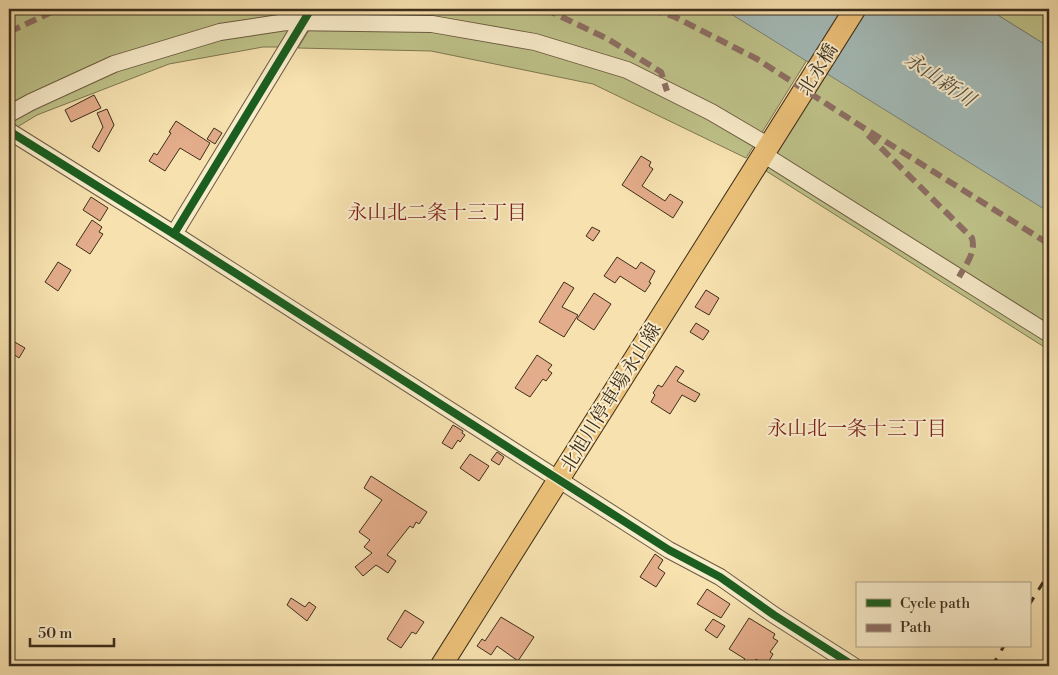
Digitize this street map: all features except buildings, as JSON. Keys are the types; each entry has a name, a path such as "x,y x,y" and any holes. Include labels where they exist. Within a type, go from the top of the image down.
{"main road":[{"name":"北永橋","path":"770,143 855,9"},
{"name":"北旭川停車場永山線","path":"441,666 770,143"}],"street":[{"path":"174,234 307,15"},
{"path":"9,114 114,64 220,32 286,22 307,15 432,24 535,42 627,70 770,143 1049,334"},
{"path":"9,131 669,550 720,577 774,615 854,666"}],"green space":[{"path":"9,9 303,9 280,47 263,47 169,64 37,115 9,132"},
{"path":"322,9 723,9 807,60 746,158 593,84 431,51 298,48"},
{"path":"988,9 1049,9 1049,47"},
{"path":"826,72 1049,211 1049,350 763,169"}],"water":[{"name":"永山新川","path":"723,9 988,9 1049,47 1049,212"}],"railway":[{"path":"1030,603 1049,573"},
{"path":"992,666 1003,648"}],"marked path":[{"path":"9,32 58,9"},
{"path":"545,9 608,39 661,72 667,91"},
{"path":"651,9 675,17 757,59 1049,244"},
{"path":"1040,9 1049,15"},
{"path":"868,135 972,238 973,249 959,277"}],"cycle path":[{"path":"174,234 311,9"},
{"path":"9,131 669,550 720,577 774,615 854,666"}],"district":[{"name":"永山北二条十三丁目","path":"437,212"},
{"name":"永山北一条十三丁目","path":"857,428"}]}
